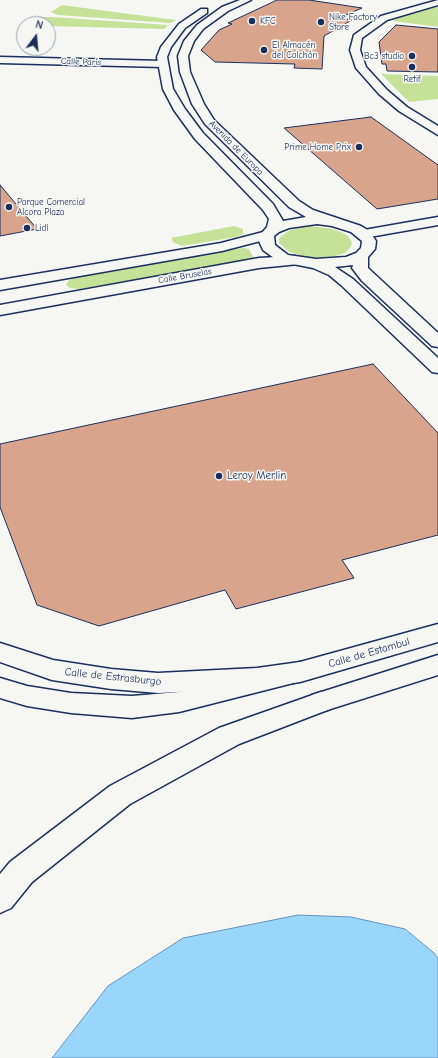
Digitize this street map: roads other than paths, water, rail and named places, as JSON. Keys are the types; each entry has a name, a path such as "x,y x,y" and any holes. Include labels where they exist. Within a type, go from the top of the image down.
{"main road":[{"name":"Avenida de Europa","path":"224,0 188,20 176,32 163,54 163,64 168,89 189,124 268,207 276,219 266,241 271,250 282,258 294,262"},
{"name":"Avenida de Europa","path":"246,0 225,9 210,18 192,36 183,56 187,77 198,104 209,122 217,130 294,204 308,213 334,222"},
{"path":"438,2 384,18 357,37 355,50 361,68 384,92 403,109 438,131"},
{"name":"Calle París","path":"0,60 163,64"},
{"path":"0,286 222,247 271,232 286,224 301,221 334,222 351,227 364,234 369,241 368,249 361,256 349,261 333,264 294,262"},
{"path":"364,234 438,221"},
{"path":"361,256 360,268 368,278 438,342"},
{"name":"Calle Bruselas","path":"0,303 14,307 259,263 294,262"},
{"path":"316,264 334,272 346,282 438,368"},
{"path":"64,274 58,280 56,287 76,295"},
{"path":"14,307 37,296 36,290 33,287 17,283"},
{"name":"Calle de Estambul","path":"300,672 438,633"},
{"name":"Calle de Estrasburgo","path":"0,652 52,670 110,679 158,683 256,678 300,672"},
{"path":"0,898 21,872 120,795 229,736 321,702 438,664"},
{"path":"0,688 27,696 71,703 132,707 180,702 300,672"}],"water":[{"path":"298,915 351,917 405,929 433,952 438,958 438,1058 52,1058 108,986 183,938"}],"place":[{"name":"KFC","path":"252,21"},
{"name":"Nike Factory Store","path":"321,22"},
{"name":"El Almacén del Colchón","path":"264,50"},
{"name":"Bc3 studio","path":"412,56"},
{"name":"Retif","path":"412,67"},
{"name":"Prime Home Prix","path":"359,147"},
{"name":"Parque Comercial Alcora Plaza","path":"9,207"},
{"name":"Lidl","path":"27,228"},
{"name":"Leroy Merlin","path":"219,476"}]}
